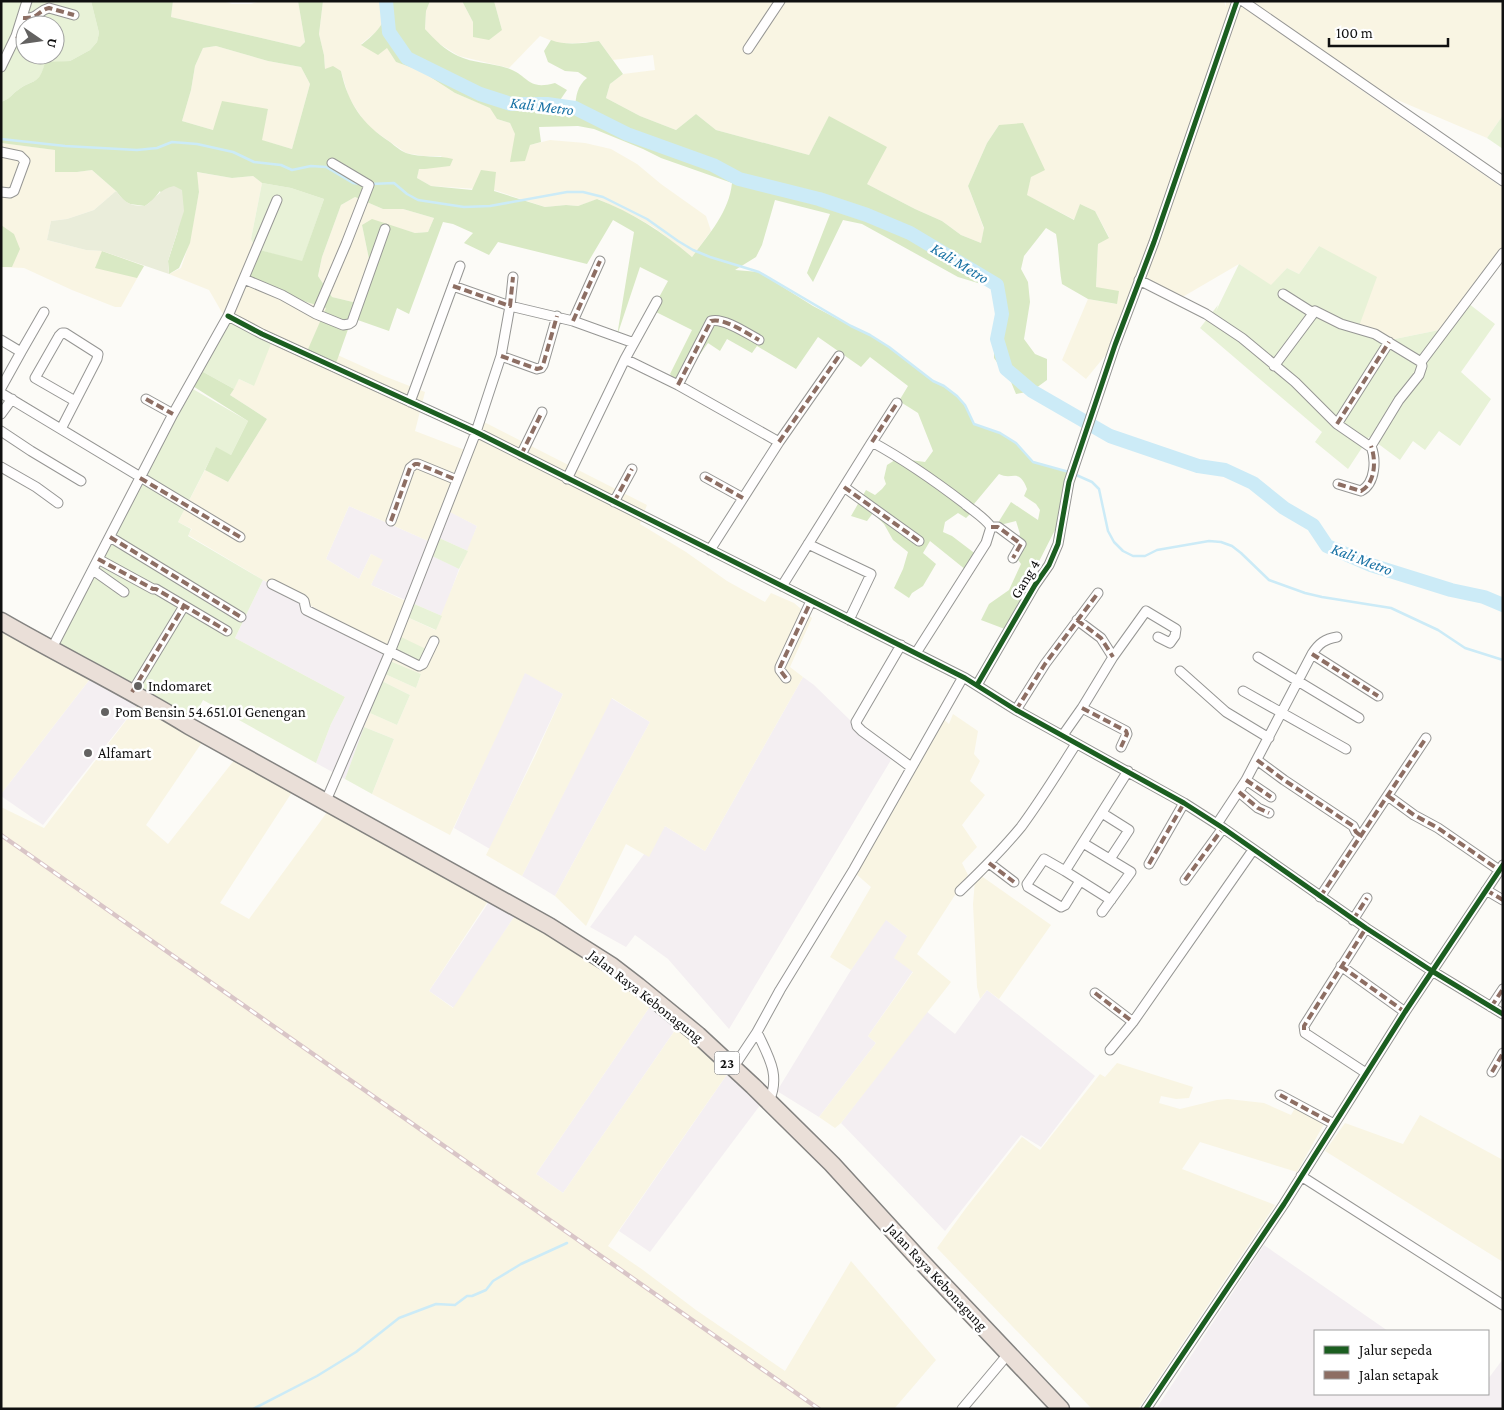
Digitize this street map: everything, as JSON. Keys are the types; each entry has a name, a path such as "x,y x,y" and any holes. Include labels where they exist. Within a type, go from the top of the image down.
{"highway":[{"name":"23","path":"1,621 246,756 325,803"},
{"name":"Jalan Raya Kebonagung","path":"325,803 400,842 581,946 638,986 698,1035 769,1101 844,1175 925,1265 1061,1409"}],"street":[{"path":"24,15 27,1"},
{"path":"748,49 780,1"},
{"name":"Gang 4","path":"975,684 1049,565 1058,544 1069,482 1115,345 1154,242 1237,1"},
{"path":"1243,1 1503,181"},
{"path":"37,15 46,8 74,15"},
{"path":"1,67 15,38"},
{"path":"1,152 20,156 25,162 14,191 10,193 1,192"},
{"path":"316,314 369,185 332,163"},
{"path":"51,650 173,414 228,316 277,200"},
{"path":"244,279 282,295 316,314 343,324 349,324 352,322 385,229"},
{"path":"1338,484 1361,491 1366,488 1375,464 1372,446 1399,400 1422,370 1421,362 1503,253"},
{"path":"573,321 600,261"},
{"path":"410,402 460,266"},
{"path":"325,803 390,652 476,432 501,356 513,277"},
{"path":"1139,280 1206,314 1242,338 1295,382 1337,424 1369,446 1372,446"},
{"path":"453,286 510,306 573,321 634,343"},
{"path":"1283,294 1313,313 1318,312 1341,324 1375,334 1421,362"},
{"path":"567,479 625,359 657,301"},
{"path":"1,388 44,312"},
{"path":"1274,366 1313,313"},
{"path":"228,316 262,334 476,432 975,684 1016,710 1184,803 1220,826 1353,920 1503,1014"},
{"path":"501,356 537,369 541,368 557,316"},
{"path":"678,385 711,321 722,321 759,340"},
{"path":"61,429 76,401 98,356 65,333 62,333 35,378 76,401"},
{"path":"1,340 21,352"},
{"path":"1337,424 1389,342"},
{"path":"710,550 779,442 839,356"},
{"path":"625,359 678,385 779,442"},
{"path":"1,393 240,537"},
{"path":"1,414 12,399"},
{"path":"146,399 173,414"},
{"path":"782,586 896,404"},
{"path":"521,455 542,412"},
{"path":"1,431 81,481"},
{"path":"872,442 919,470 967,506 991,527 998,527 1021,544 1013,558"},
{"path":"391,521 410,468 414,464 457,480"},
{"path":"1,467 36,487 58,503"},
{"path":"614,502 632,469"},
{"path":"705,477 743,498"},
{"path":"844,487 919,541"},
{"path":"916,653 986,543 991,527"},
{"path":"110,537 241,617"},
{"path":"808,544 871,574 849,620"},
{"path":"98,559 227,630"},
{"path":"93,570 124,592"},
{"path":"272,584 302,599 306,610 421,666 434,641"},
{"path":"1016,710 1045,664 1098,592"},
{"path":"786,678 780,667 811,601"},
{"path":"132,692 184,606"},
{"path":"1063,735 1146,610 1176,630 1175,636 1170,643 1158,637"},
{"path":"1077,620 1101,638 1113,657"},
{"path":"1185,880 1220,826 1246,780 1312,654 1321,642 1337,637"},
{"path":"901,645 856,722 862,732 911,767"},
{"path":"1312,654 1378,696"},
{"path":"1258,657 1359,718"},
{"path":"1180,671 1226,712 1269,738"},
{"path":"733,1068 757,1032 776,996 853,870 964,678"},
{"path":"1243,691 1346,748"},
{"path":"1082,708 1126,731 1127,734 1121,747"},
{"path":"1320,897 1426,738"},
{"path":"960,891 989,863 1032,812 1076,744"},
{"path":"1257,760 1353,826 1356,832 1362,836"},
{"path":"1065,871 1128,771"},
{"path":"1246,780 1271,797"},
{"path":"1239,792 1258,808 1269,813"},
{"path":"1146,1409 1302,1176 1405,1012 1501,867 1414,815 1388,796"},
{"path":"1149,864 1184,803"},
{"path":"1102,813 1129,830 1110,859"},
{"path":"1083,843 1131,872 1102,912"},
{"path":"1110,1050 1133,1022 1253,850"},
{"path":"1080,881 1063,907 1058,907 1027,886 1027,883 1044,859 1065,871 1111,900"},
{"path":"989,863 1014,882"},
{"path":"1486,890 1503,900"},
{"path":"1353,920 1367,898"},
{"path":"1366,928 1304,1026 1305,1033 1366,1074"},
{"path":"1341,966 1405,1012"},
{"path":"1491,1007 1503,989"},
{"path":"1095,993 1133,1022"},
{"path":"757,1032 770,1062 774,1077 773,1092 769,1101"},
{"path":"1492,1072 1503,1054"},
{"path":"1280,1095 1334,1124"},
{"path":"1302,1176 1503,1306"},
{"path":"962,1409 1009,1353"}],"shaded area":[{"path":"173,1 223,1 232,4 251,4 260,1 298,1 305,42 300,47 171,17"},
{"path":"323,1 383,1 386,6 384,21 376,32 361,44 387,47 396,62 421,71 455,93 491,108 497,119 510,123 515,133 530,145 550,140 585,143 611,149 637,164 661,184 706,216 711,231 692,257 655,228 598,199 578,206 545,207 494,190 431,186 417,178 419,168 425,169 442,156 406,153 369,127 349,98 341,71 325,69 319,34"},
{"path":"430,1 462,1 473,22 502,30 494,1 1224,1 1226,7 1226,1 1503,1 1503,115 1487,138 1341,76 1503,188 1503,250 1444,329 1390,340 1358,329 1319,246 1299,274 1287,268 1271,286 1239,264 1174,302 1161,297 1142,283 1128,328 1086,379 1062,360 1088,299 1116,304 1096,287 1098,244 1109,237 1095,211 1080,204 1075,220 1026,195 1031,177 999,125 987,143 968,186 984,229 981,243 961,235 942,221 867,184 829,117 809,155 716,130 696,114 676,130 640,116 606,98 610,84 623,74 655,70 653,55 613,60 599,41 557,43 540,36 509,68 459,56 438,43 425,29 426,11"},
{"path":"216,46 268,61 301,67 310,84 292,149 261,140 268,109 213,130 182,121 191,90 195,66 203,48"},
{"path":"1,143 56,150 77,172 92,170 116,191 94,210 67,219 51,221 47,240 86,250 102,251 144,266 121,307 115,307 72,290 24,268 1,267"},
{"path":"196,172 232,178 253,176 262,183 251,239 256,249 266,285 303,301 327,308 311,343 425,392 415,431 470,452 482,421 647,505 640,524 686,552 727,581 765,602 771,593 794,603 812,618 790,667 803,677 705,851 665,826 649,857 626,844 586,926 555,896 650,722 612,698 522,876 486,855 563,694 525,673 450,835 372,794 394,739 364,727 370,713 397,725 410,695 382,681 385,674 416,688 421,674 390,661 393,650 263,580 188,535 192,529 178,522 205,470 228,482 267,419 230,395 239,379 254,386 224,316 209,290 169,274 181,268 189,244 199,192","holes":["349,506 435,544 448,511 477,526 435,630 407,617 412,604 371,585 383,560 371,554 359,579 326,559"]},
{"path":"355,197 383,209 403,209 434,218 428,232 415,233 395,227 362,225 369,259 357,303 332,297 318,276 322,257 341,205"},
{"path":"349,506 435,544 431,555 459,569 442,616 371,585 382,560 371,554 359,579 326,559"},
{"path":"447,510 477,526 468,551 437,537"},
{"path":"263,580 394,651 345,779 316,763 331,724 345,697 235,638"},
{"path":"1,615 100,666 1,794"},
{"path":"100,666 147,693 43,825 1,796 1,794"},
{"path":"525,672 563,694 490,849 454,828"},
{"path":"803,677 814,685 891,760 729,1029 668,959 635,935 626,947 590,927 665,826 705,851"},
{"path":"147,693 207,735 146,825 168,844 239,754 298,783 220,903 249,919 333,804 496,889 429,991 453,1008 522,905 653,1002 536,1174 563,1193 680,1023 730,1070 608,1246 696,1310 785,1371 851,1261 936,1360 894,1409 1,1409 1,807 44,828"},
{"path":"611,698 650,722 555,896 522,876"},
{"path":"953,714 978,731 974,754 980,761 970,781 985,795 962,825 977,847 962,863 968,875 917,954 951,982 841,1123 835,1128 819,1117 876,1043 868,1036 913,972 894,958 907,936 886,920 851,970 830,957 871,887 855,873 941,717 949,724"},
{"path":"980,875 1051,925 999,999 987,990 980,999 977,987 973,904 975,880"},
{"path":"496,889 522,905 454,1008 429,991"},
{"path":"885,919 907,936 913,971 868,1036 876,1043 819,1117 777,1091 851,970"},
{"path":"987,990 1095,1076 1041,1147 1021,1135 945,1231 841,1123 926,1011 955,1034"},
{"path":"653,1002 680,1023 563,1193 536,1174"},
{"path":"1117,1063 1193,1087 1189,1098 1176,1099 1161,1096 1159,1103 1180,1109 1228,1099 1264,1103 1291,1115 1295,1108 1324,1124 1297,1172 1200,1142 1182,1169 1275,1205 1138,1409 1092,1409 937,1248 1022,1137 1040,1150 1100,1074 1105,1077"},
{"path":"730,1070 764,1100 650,1252 619,1231"},
{"path":"1420,1115 1503,1160 1503,1262 1325,1151 1345,1123 1403,1144"},
{"path":"1264,1245 1387,1330 1314,1330 1314,1395 1489,1395 1489,1378 1503,1359 1503,1409 1156,1409"}],"green space":[{"path":"1,1 91,1 99,33 97,42 90,50 70,61 65,61 65,15 15,15 15,65 44,65 41,75 35,81 24,86 1,102"},
{"path":"91,1 173,1 171,17 300,47 305,42 298,1 323,1 319,34 325,69 333,66 341,71 352,103 364,120 380,135 406,153 453,159 450,166 419,169 417,178 431,186 472,190 481,170 496,172 494,191 545,207 578,206 597,199 623,210 647,224 692,257 723,213 732,183 661,158 594,129 578,126 539,127 541,142 530,145 525,161 510,162 515,134 510,123 497,119 490,108 455,93 421,71 396,62 387,48 378,55 361,45 381,26 384,20 386,14 383,1 430,1 426,11 425,29 440,44 453,54 476,62 501,66 514,71 533,84 546,85 555,83 567,90 556,106 575,108 579,88 587,78 578,72 565,71 548,62 544,51 551,40 569,43 599,41 623,74 610,84 606,98 640,116 676,130 696,114 716,130 809,155 829,116 887,147 867,184 942,221 961,235 981,243 984,228 968,186 987,143 999,125 1023,123 1045,170 1031,177 1027,195 1074,220 1080,204 1095,211 1109,238 1098,244 1096,287 1119,291 1117,304 1088,299 1062,284 1056,234 1046,228 1024,256 1021,269 1028,282 1030,302 1024,339 1035,354 1047,359 1047,380 1032,391 1016,394 1011,382 994,358 994,338 1002,314 997,285 981,284 958,277 862,224 843,220 813,282 807,273 830,214 775,200 762,245 756,257 735,270 759,272 813,306 870,335 957,396 965,405 974,424 1000,433 1016,443 1033,462 1072,473 1060,507 1057,526 1023,593 1010,631 981,620 989,604 1009,590 1021,564 1014,554 1020,534 1016,521 996,526 1011,502 1038,520 1040,510 1036,504 1024,496 1027,489 1021,478 999,474 969,510 973,511 966,518 958,513 945,522 943,532 952,536 977,555 966,570 930,541 923,553 936,564 923,586 912,593 909,598 894,588 903,569 908,552 893,540 884,524 873,513 867,521 851,516 866,490 875,495 886,484 884,478 887,465 903,455 910,460 925,462 933,451 918,413 899,401 908,386 870,357 861,367 818,337 796,369 757,346 752,353 727,339 720,351 708,343 678,385 670,374 692,330 652,310 668,281 640,267 617,336 634,232 613,220 587,264 498,242 489,255 464,243 473,233 453,224 443,222 409,314 397,308 389,331 352,318 334,369 305,356 326,308 303,301 243,275 256,249 302,261 324,199 291,188 262,183 253,176 232,178 197,172 199,192 190,243 179,268 169,274 168,261 178,230 160,191 145,206 130,204 124,201 116,191 92,170 55,172 55,150 1,143 1,102 38,78 44,65 65,65 65,61 70,61 90,50 97,42 99,33","holes":["216,46 268,61 301,67 310,84 292,149 262,140 268,109 222,101 213,130 182,121 191,90 195,66 203,48","355,197 383,209 403,209 434,218 428,232 415,233 372,219 362,225 369,259 357,303 332,297 318,276 322,257 341,205"]},
{"path":"462,1 494,1 502,30 489,40 473,37 473,22"},
{"path":"1503,115 1503,149 1487,138"},
{"path":"262,183 291,188 324,199 302,262 256,249 251,239"},
{"path":"174,186 182,190 184,211 168,261 169,274 102,251 86,250 47,240 51,221 67,219 94,210 116,191 128,203 145,206 162,191"},
{"path":"1,225 14,234 20,249 12,267 1,267"},
{"path":"1319,246 1377,277 1358,329 1390,340 1444,329 1464,300 1495,324 1461,372 1491,399 1460,446 1439,431 1425,450 1413,441 1400,460 1369,437 1348,469 1315,442 1322,432 1200,328 1218,305 1216,311 1239,264 1271,285 1287,268 1299,274"},
{"path":"102,251 144,266 137,278 95,268"},
{"path":"224,316 273,339 254,386 239,379 234,389 196,368"},
{"path":"196,368 234,389 230,395 267,419 228,482 205,470 216,447 231,455 248,421 188,383"},
{"path":"186,385 248,421 231,455 216,448 178,522 191,529 188,536 263,580 235,638 345,697 331,724 316,763 203,700 189,726 51,650 112,536"},
{"path":"437,537 468,551 459,569 430,555"},
{"path":"412,603 442,616 436,630 407,617"},
{"path":"399,636 428,650 423,663 394,651"},
{"path":"390,661 421,674 416,688 385,674"},
{"path":"382,681 410,695 397,725 370,713"},
{"path":"364,727 394,739 372,794 345,779"}],"waterway":[{"name":"Kali Metro","path":"386,1 389,32 407,58 480,94 511,104 547,104 575,108 627,134 713,165 739,179 819,199 867,215 910,233 997,285 1002,314 997,339 1006,369 1032,391 1110,436 1198,466 1225,470 1253,483 1284,508 1313,525 1327,546 1371,565 1451,590 1484,597 1503,605"},
{"path":"1,139 65,146 137,150 157,148 172,142 197,144 233,152 254,162 281,165 292,170 311,166 326,167 353,183 360,184"},
{"path":"371,184 394,183 418,200 464,207 490,206 567,192 583,192 603,197 647,219 693,250 759,272 851,326 870,335 957,396 965,405 974,424 1000,433 1016,443 1033,462 1069,472"},
{"path":"1074,474 1092,482 1099,489 1108,531 1114,542 1123,551 1133,556 1145,556 1157,550 1209,541 1221,542 1232,546 1241,553 1269,580 1322,597 1391,608 1438,630 1465,648 1503,660"},
{"path":"253,1409 317,1376 356,1352 399,1318 436,1304 455,1305 467,1296 472,1296 486,1290 493,1281 521,1264 567,1243"}],"railway":[{"path":"1,835 819,1409"}],"marked path":[{"path":"36,15 49,8 74,15"},
{"path":"573,321 600,261"},
{"path":"453,286 510,306 513,277"},
{"path":"501,356 537,369 541,368 557,316"},
{"path":"678,385 711,321 722,321 759,340"},
{"path":"1337,424 1389,342"},
{"path":"779,442 839,356"},
{"path":"146,399 173,414"},
{"path":"872,442 897,403"},
{"path":"521,455 542,412"},
{"path":"1338,484 1361,491 1366,487 1374,470 1374,457 1371,446"},
{"path":"391,521 410,468 415,464 457,480"},
{"path":"614,502 632,469"},
{"path":"705,477 743,498"},
{"path":"140,478 240,537"},
{"path":"844,487 919,541"},
{"path":"991,527 998,527 1021,544 1013,558"},
{"path":"110,537 241,617"},
{"path":"98,559 156,589 227,631"},
{"path":"1016,710 1045,664 1098,593"},
{"path":"786,678 780,667 811,601"},
{"path":"132,692 184,606"},
{"path":"1077,620 1101,638 1113,657"},
{"path":"1312,654 1378,696"},
{"path":"1082,708 1126,731 1127,734 1121,747"},
{"path":"1320,897 1426,738"},
{"path":"1257,760 1353,826 1361,836"},
{"path":"1246,780 1271,797"},
{"path":"1239,792 1258,808 1269,813"},
{"path":"1388,796 1499,870"},
{"path":"1149,864 1184,803"},
{"path":"1185,880 1223,828"},
{"path":"989,863 1014,882"},
{"path":"1486,890 1503,900"},
{"path":"1353,920 1367,898"},
{"path":"1304,1030 1304,1026 1366,928"},
{"path":"1341,966 1405,1012"},
{"path":"1491,1007 1503,989"},
{"path":"1095,993 1133,1022"},
{"path":"1492,1072 1503,1053"},
{"path":"1280,1095 1334,1124"}],"cycle path":[{"path":"977,685 1035,585 1049,565 1058,544 1069,482 1115,345 1154,242 1237,1"},
{"path":"228,316 262,334 476,432 965,678 1016,710 1184,803 1366,928 1503,1014"},
{"path":"1146,1409 1284,1204 1405,1012 1503,865"}],"place":[{"name":"Indomaret","path":"138,686"},
{"name":"Pom Bensin 54.651.01 Genengan","path":"105,712"},
{"name":"Alfamart","path":"88,753"}]}
